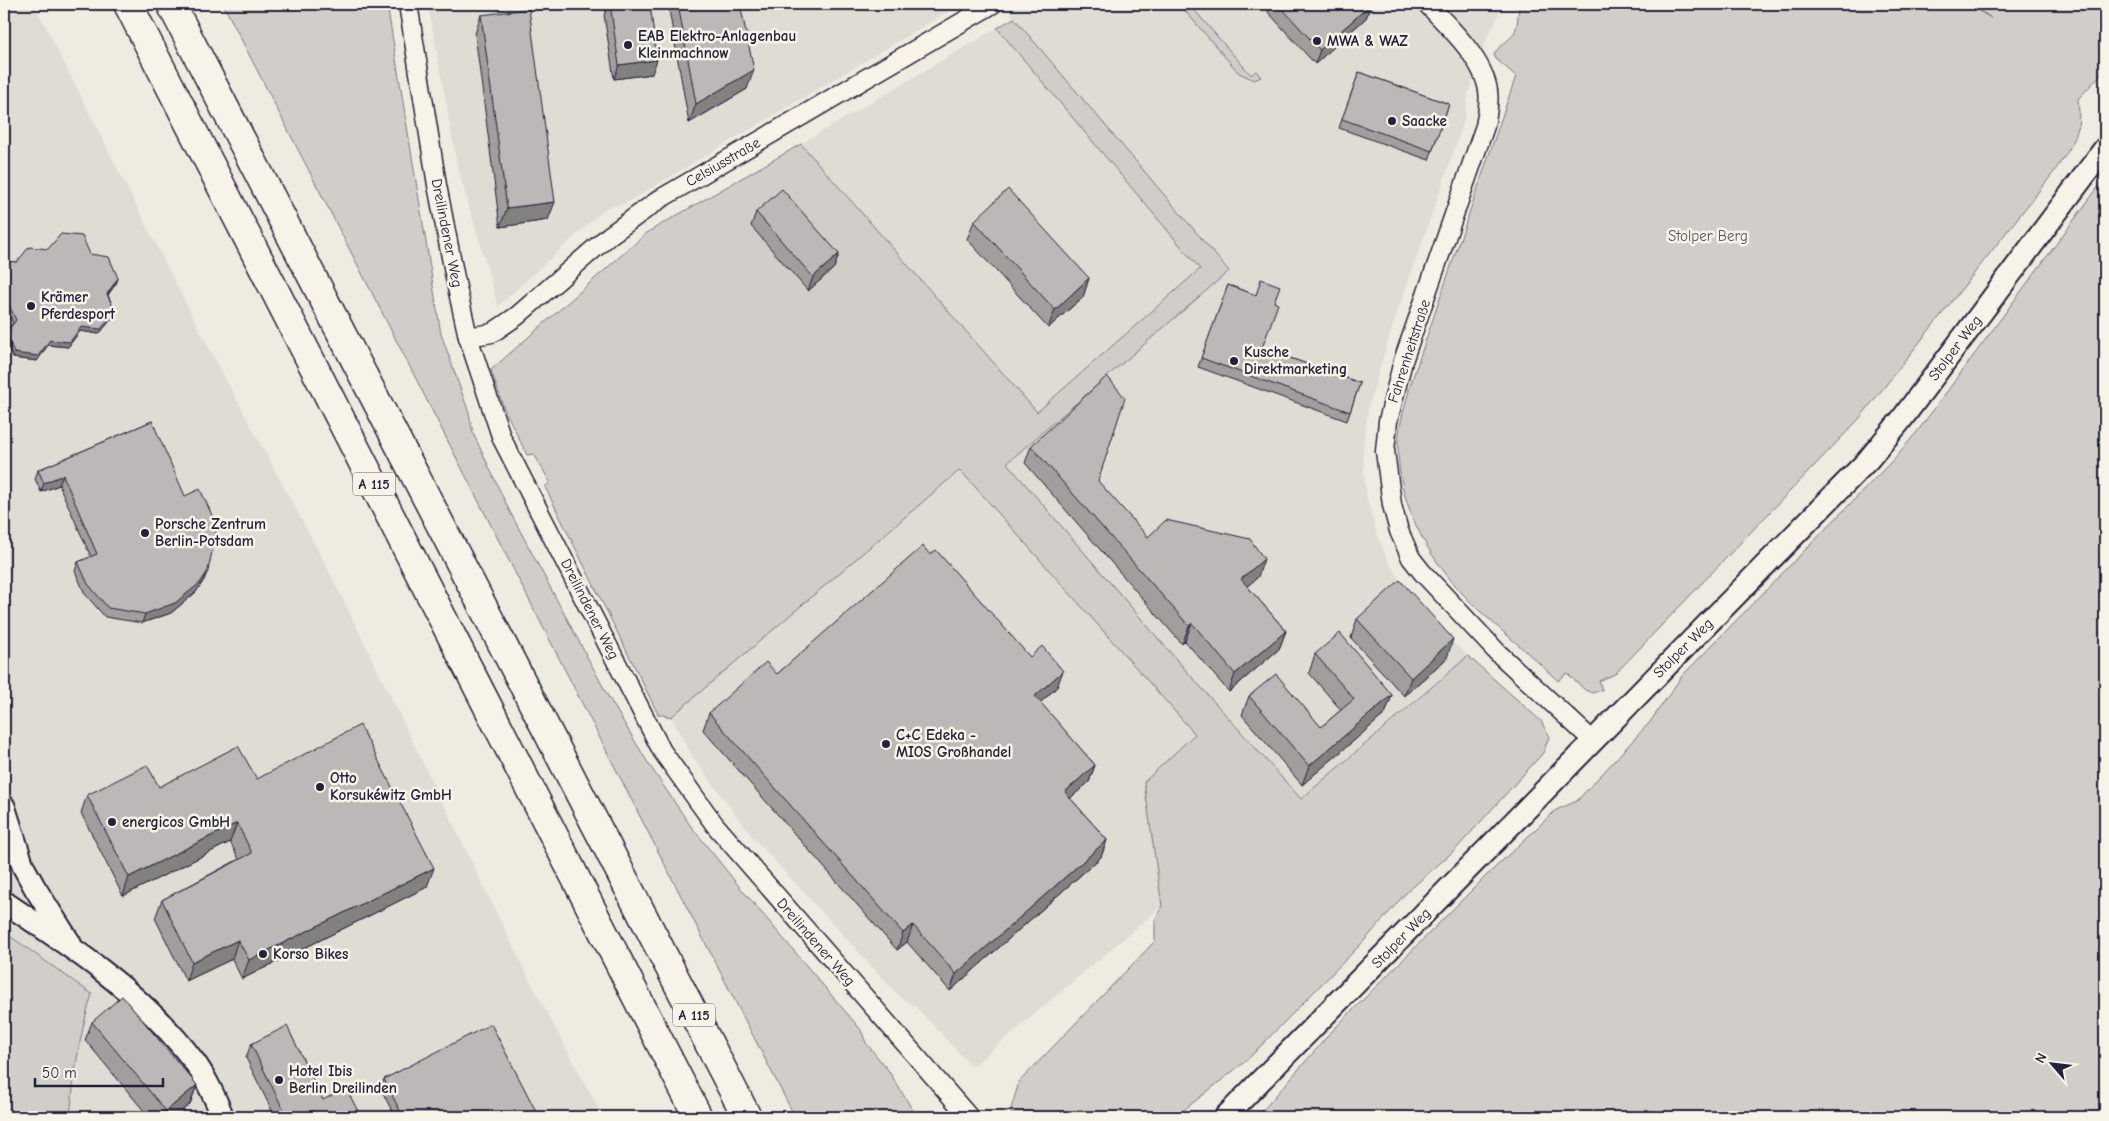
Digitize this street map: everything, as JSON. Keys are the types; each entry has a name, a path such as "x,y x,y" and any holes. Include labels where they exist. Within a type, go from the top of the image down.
{"highway":[{"name":"A 115","path":"128,4 698,1117"},
{"name":"A 115","path":"171,4 747,1117"}],"street":[{"name":"Dreilindener Weg","path":"408,4 437,185 468,337 502,440 662,751 715,824 969,1117"},
{"name":"Celsiusstraße","path":"468,337 492,332 517,316 610,235 660,199 993,4"},
{"name":"Fahrenheitstraße","path":"1427,4 1455,33 1484,76 1488,91 1488,108 1482,134 1393,395 1385,452 1392,505 1399,531 1411,558 1422,572 1497,652 1592,740"},
{"name":"Stolper Weg","path":"1225,1117 1868,460 1902,420 2105,148"},
{"path":"4,806 23,866 76,951"},
{"path":"4,902 76,951 123,987 164,1027 194,1061 213,1093 223,1117"}],"shaded area":[{"path":"4,4 34,4 203,337 327,567 530,981 603,1117 70,1117 74,1073 82,1028 92,994 4,932"},
{"path":"428,4 961,4 626,203 606,208 498,306 457,164"},
{"path":"1005,4 1504,4 1486,40 1468,94 1464,120 1456,145 1390,334 1369,405 1363,447 1368,502 1377,534 1388,561 1410,595 1441,631 1468,656 1301,799 1182,666 1006,463 1229,271 1014,18"},
{"path":"997,28 1200,269 1037,412 801,144"},
{"path":"960,470 1195,734 1144,782 1162,906 972,1067 914,1005 902,999 751,835 692,756 671,717"}],"green space":[{"path":"223,4 387,4 441,334 469,413 473,433 509,510 608,696 648,763 690,825 738,885 861,1030 866,1043 888,1070 917,1117 795,1117"},
{"path":"1179,4 1189,4 1251,75 1256,71 1261,77 1254,80 1239,73"},
{"name":"Stolper Berg","path":"1520,4 1966,4 1991,18 1971,4 2105,4 2105,70 2078,99 2079,121 2075,138 2054,172 1859,419 1615,674 1599,681 1602,690 1592,693 1585,690 1567,673 1558,681 1481,612 1448,577 1421,536 1411,513 1399,466 1398,442 1410,386 1516,76 1496,59 1494,55 1515,32"},
{"path":"1014,18 1229,271 1007,463 1182,666 1301,799 1468,656 1541,721 1549,737 1543,753 1456,849 1405,894 1365,940 1247,1060 1175,1117 1017,1117 1010,1112 1019,1082 1155,941 1155,920 1162,906 1144,782 1195,734 960,470 671,717 658,714 545,487 550,482 534,454 527,455 504,408 491,370 648,232 801,144 1037,412 1200,269 997,28"},
{"path":"2105,178 2105,1117 1257,1117 1333,1030 1485,877 1556,810 1577,801 1650,722 1682,676 1892,461 1917,432"},
{"path":"4,932 92,994 78,1055 70,1117 4,1117"}],"building":[{"name":"EAB Elektro-Anlagenbau Kleinmachnow","path":"610,4 650,4 657,60 619,65"},
{"path":"678,4 740,4 754,70 696,104"},
{"name":"MWA & WAZ","path":"1278,4 1371,4 1320,50"},
{"path":"529,9 555,202 507,208 481,15"},
{"name":"Saacke","path":"1359,72 1449,104 1432,151 1342,119"},
{"path":"782,189 839,254 813,277 756,212"},
{"path":"1008,189 1089,278 1055,310 974,221"},
{"path":"61,234 82,236 90,254 109,257 118,278 107,294 115,311 101,329 81,327 70,342 50,340 38,356 14,353 6,333 16,320 8,303 4,302 4,261 17,262 29,247 48,249"},
{"name":"Kusche Direktmarketing","path":"1261,279 1280,286 1274,302 1278,304 1262,348 1360,383 1350,412 1201,358 1228,285 1256,295"},
{"path":"1107,376 1125,398 1098,481 1148,537 1166,520 1250,539 1264,559 1241,579 1286,631 1235,674 1192,623 1189,626 1031,446"},
{"name":"Porsche Zentrum Berlin-Potsdam","path":"152,421 185,496 200,489 212,515 216,532 208,571 200,583 175,603 145,614 108,608 88,584 78,562 97,554 63,475 44,483 38,470"},
{"name":"C+C Edeka - MIOS Großhandel","path":"923,546 930,555 936,550 1030,657 1042,646 1063,671 1035,696 1095,765 1065,792 1107,840 956,974 913,925 903,933 709,713 766,662 777,674"},
{"path":"1400,580 1453,639 1411,678 1357,619"},
{"path":"1340,633 1392,695 1309,766 1249,696 1276,674 1321,727 1354,699 1315,654"},
{"path":"360,725 434,868 249,960 238,940 192,962 162,900 252,853 237,823 129,877 87,795 147,765 159,787 238,746 257,779"},
{"path":"122,996 197,1085 166,1111 92,1022"},
{"path":"491,1024 539,1117 403,1117 384,1079"},
{"path":"287,1026 323,1100 346,1088 361,1117 287,1117 251,1044"}],"place":[{"name":"MWA & WAZ","path":"1317,41"},
{"name":"EAB Elektro-Anlagenbau Kleinmachnow","path":"628,45"},
{"name":"Saacke","path":"1392,121"},
{"name":"Krämer Pferdesport","path":"31,306"},
{"name":"Kusche Direktmarketing","path":"1234,361"},
{"name":"Porsche Zentrum Berlin-Potsdam","path":"145,533"},
{"name":"C+C Edeka - MIOS Großhandel","path":"886,744"},
{"name":"Otto Korsukéwitz GmbH","path":"320,787"},
{"name":"energicos GmbH","path":"112,822"},
{"name":"Korso Bikes","path":"263,954"},
{"name":"Hotel Ibis Berlin Dreilinden","path":"279,1080"}]}
